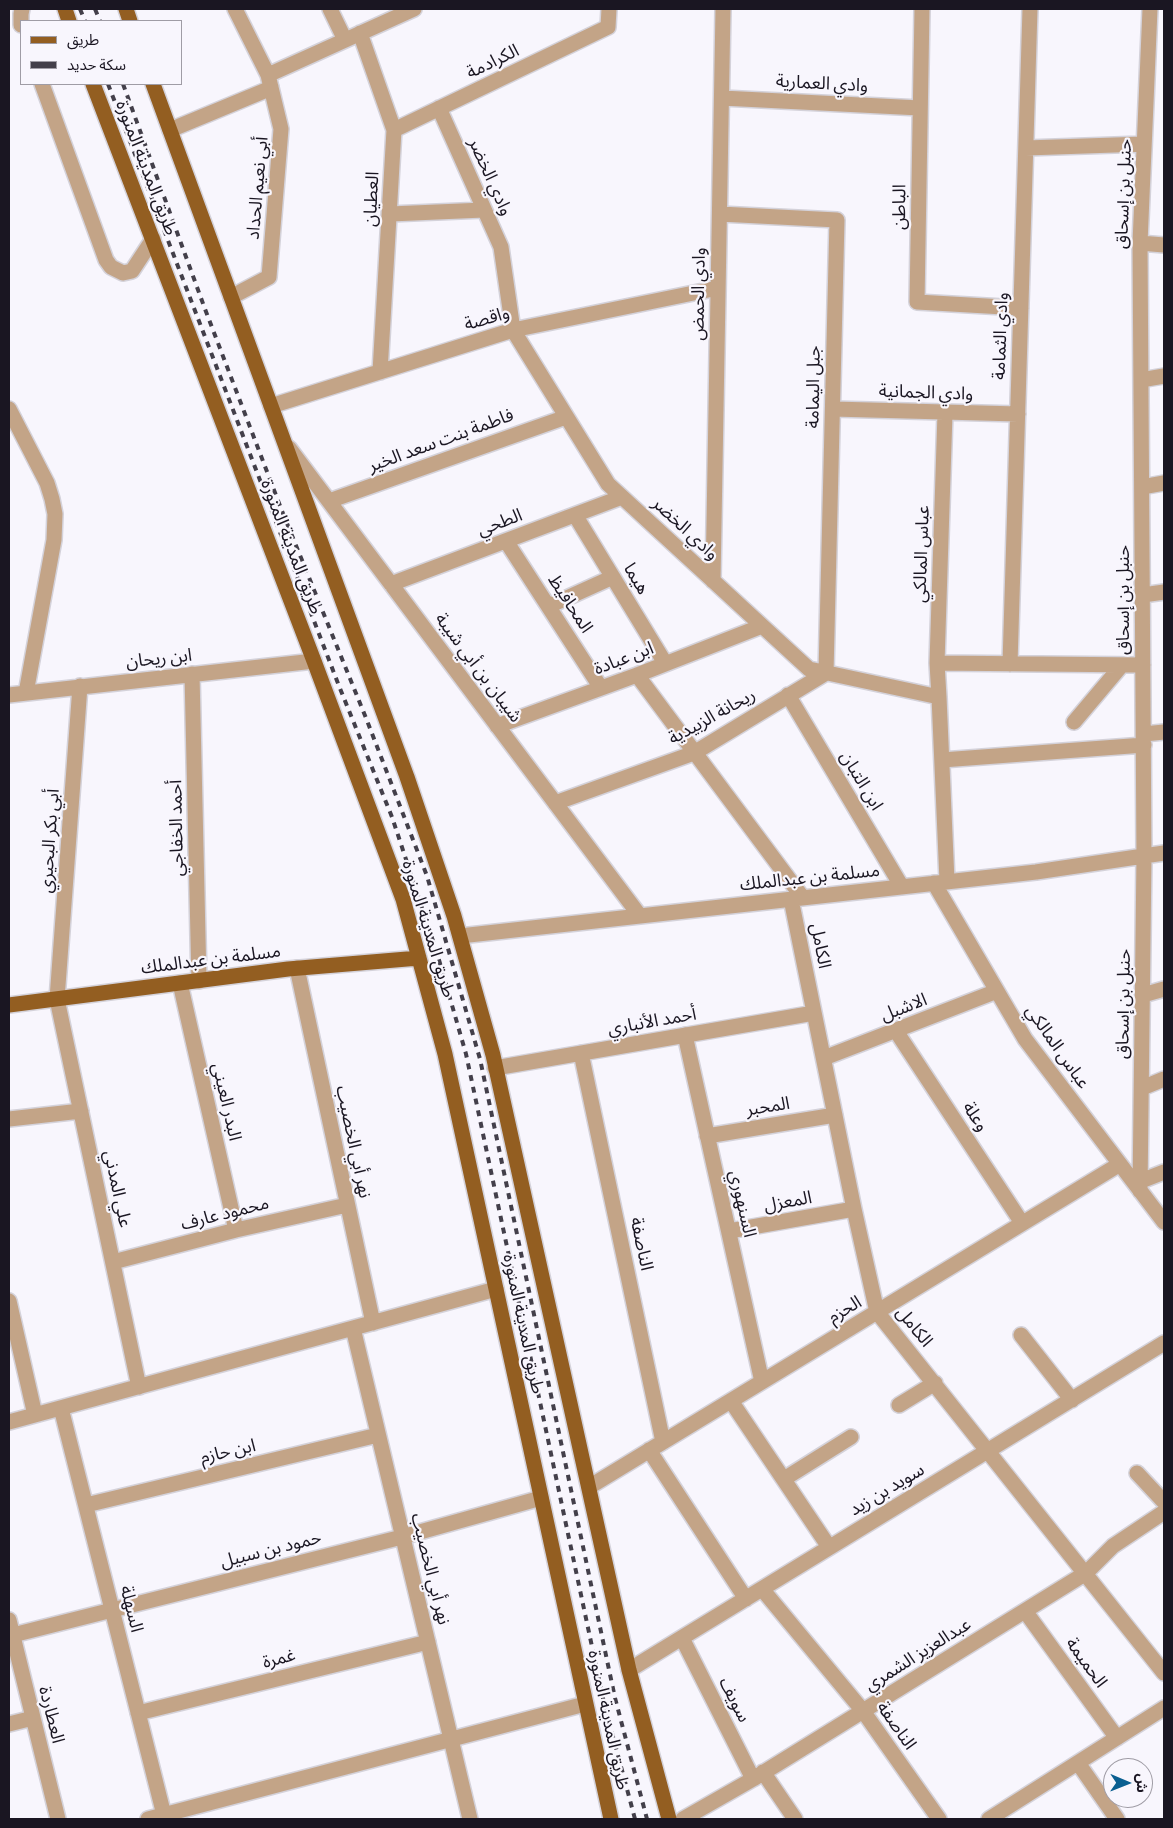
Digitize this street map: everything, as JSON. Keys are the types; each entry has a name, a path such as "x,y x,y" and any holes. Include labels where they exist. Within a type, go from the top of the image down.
{"main road":[{"name":"طريق المدينة المنورة","path":"93,85 403,899 445,1054 611,1819"},
{"name":"طريق المدينة المنورة","path":"153,85 407,777 460,936 496,1068 629,1670 669,1819"},
{"name":"مسلمة بن عبدالملك","path":"9,1005 297,968 419,958"}],"street":[{"name":"أبي نعيم الحداد","path":"231,297 269,277 281,129 269,81 235,9"},
{"path":"330,9 345,40"},
{"path":"170,130 264,91 269,81 345,40 414,9"},
{"name":"الكرادمة","path":"394,130 608,27 608,9"},
{"name":"وادي الحمض","path":"712,580 723,9"},
{"name":"الباطن","path":"922,9 917,302 1021,308"},
{"name":"وادي الثمامة","path":"1010,664 1030,9"},
{"name":"حنبل بن إسحاق","path":"1140,1186 1144,740 1140,243 1150,9"},
{"name":"العطيان","path":"360,33 394,130 380,372"},
{"path":"42,85 106,260 111,267 123,274 132,271 153,239"},
{"name":"وادي العمارية","path":"722,98 920,108"},
{"name":"وادي الخضر","path":"439,108 501,247 513,330 608,484 809,669 939,697"},
{"path":"1026,148 1144,144"},
{"path":"390,214 484,210"},
{"name":"جبل اليمامة","path":"720,214 837,220 826,672"},
{"path":"1140,243 1164,245"},
{"name":"واقصة","path":"271,406 513,330 718,288"},
{"path":"1141,380 1164,376"},
{"path":"9,409 47,483 54,514 54,540 26,693"},
{"name":"وادي الجمانية","path":"832,409 1018,414"},
{"name":"عباس المالكي","path":"939,697 937,663 945,413"},
{"name":"فاطمة بنت سعد الخير","path":"329,501 566,417"},
{"name":"شيبان بن أبي شيبة","path":"285,443 640,916"},
{"path":"1142,487 1164,483"},
{"name":"الطحي","path":"391,584 622,497"},
{"name":"هيما","path":"575,515 665,663"},
{"name":"المحافيظ","path":"506,541 602,688"},
{"path":"549,606 613,578"},
{"path":"1143,595 1164,592"},
{"name":"ابن عبادة","path":"497,726 602,688 762,626"},
{"name":"ابن ريحان","path":"9,695 314,661"},
{"path":"937,663 1143,665"},
{"path":"1074,722 1122,664"},
{"name":"ريحانة الزبيدية","path":"555,803 694,753 826,672"},
{"name":"أحمد الخفاجي","path":"192,674 199,981"},
{"name":"الكامل","path":"637,674 797,898 814,1013 877,1312 1164,1672"},
{"name":"أبي بكر البحيري","path":"57,999 80,686"},
{"name":"ابن التبان","path":"788,695 902,887"},
{"path":"939,697 942,760 941,882"},
{"path":"942,760 1144,740 1164,732"},
{"name":"مسلمة بن عبدالملك","path":"460,936 1036,872 1164,853"},
{"name":"عباس المالكي","path":"941,882 997,991 1025,1039 1120,1164 1140,1186 1164,1222"},
{"name":"نهر أبي الخصيب","path":"297,968 373,1323"},
{"name":"البدر العيني","path":"180,983 236,1230"},
{"path":"1143,996 1164,989"},
{"name":"الاشبل","path":"824,1058 997,991"},
{"name":"علي المدني","path":"57,999 139,1387"},
{"name":"أحمد الأنباري","path":"496,1068 814,1013"},
{"name":"وعلة","path":"896,1031 1022,1223"},
{"name":"السنهوري","path":"685,1035 762,1382"},
{"name":"الناصفة","path":"581,1053 663,1442"},
{"path":"1142,1088 1164,1080"},
{"path":"9,1119 81,1111"},
{"name":"المحبر","path":"708,1136 835,1115"},
{"name":"الحزم","path":"589,1487 1120,1164"},
{"path":"1140,1186 1164,1172"},
{"name":"محمود عارف","path":"113,1262 236,1230 347,1205"},
{"name":"المعزل","path":"729,1231 854,1209"},
{"path":"9,1422 496,1290"},
{"path":"9,1301 35,1415"},
{"name":"نهر أبي الخصيب","path":"353,1328 470,1819"},
{"path":"1021,1335 1072,1400"},
{"name":"سويد بن زيد","path":"629,1670 1164,1343"},
{"path":"900,1405 934,1383"},
{"path":"731,1401 829,1548"},
{"name":"السهلة","path":"61,1408 165,1818"},
{"name":"ابن حازم","path":"86,1505 378,1435"},
{"path":"784,1479 851,1437"},
{"path":"649,1450 746,1598"},
{"path":"1137,1473 1164,1502"},
{"name":"حمود بن سبيل","path":"11,1635 402,1537 541,1498"},
{"name":"عبدالعزيز الشمري","path":"683,1819 758,1776 1086,1573 1113,1546 1164,1512"},
{"name":"الناصفة","path":"762,1588 863,1711 939,1819"},
{"name":"الحميمة","path":"1025,1611 1117,1738"},
{"name":"العطاردة","path":"9,1620 11,1635 58,1819"},
{"name":"سويف","path":"682,1638 758,1776 795,1819"},
{"name":"غمرة","path":"138,1713 428,1642"},
{"path":"148,1819 165,1818 585,1704"},
{"path":"989,1819 1164,1708"},
{"path":"9,1724 33,1718"},
{"path":"1078,1762 1116,1819"}],"railway":[{"path":"80,9 85,20"},
{"path":"95,9 100,20"},
{"path":"108,85 339,686 392,817 437,953 466,1054 604,1703 635,1819"},
{"path":"123,85 205,309 282,511 366,718 427,876 480,1059 615,1698 647,1819"}]}
